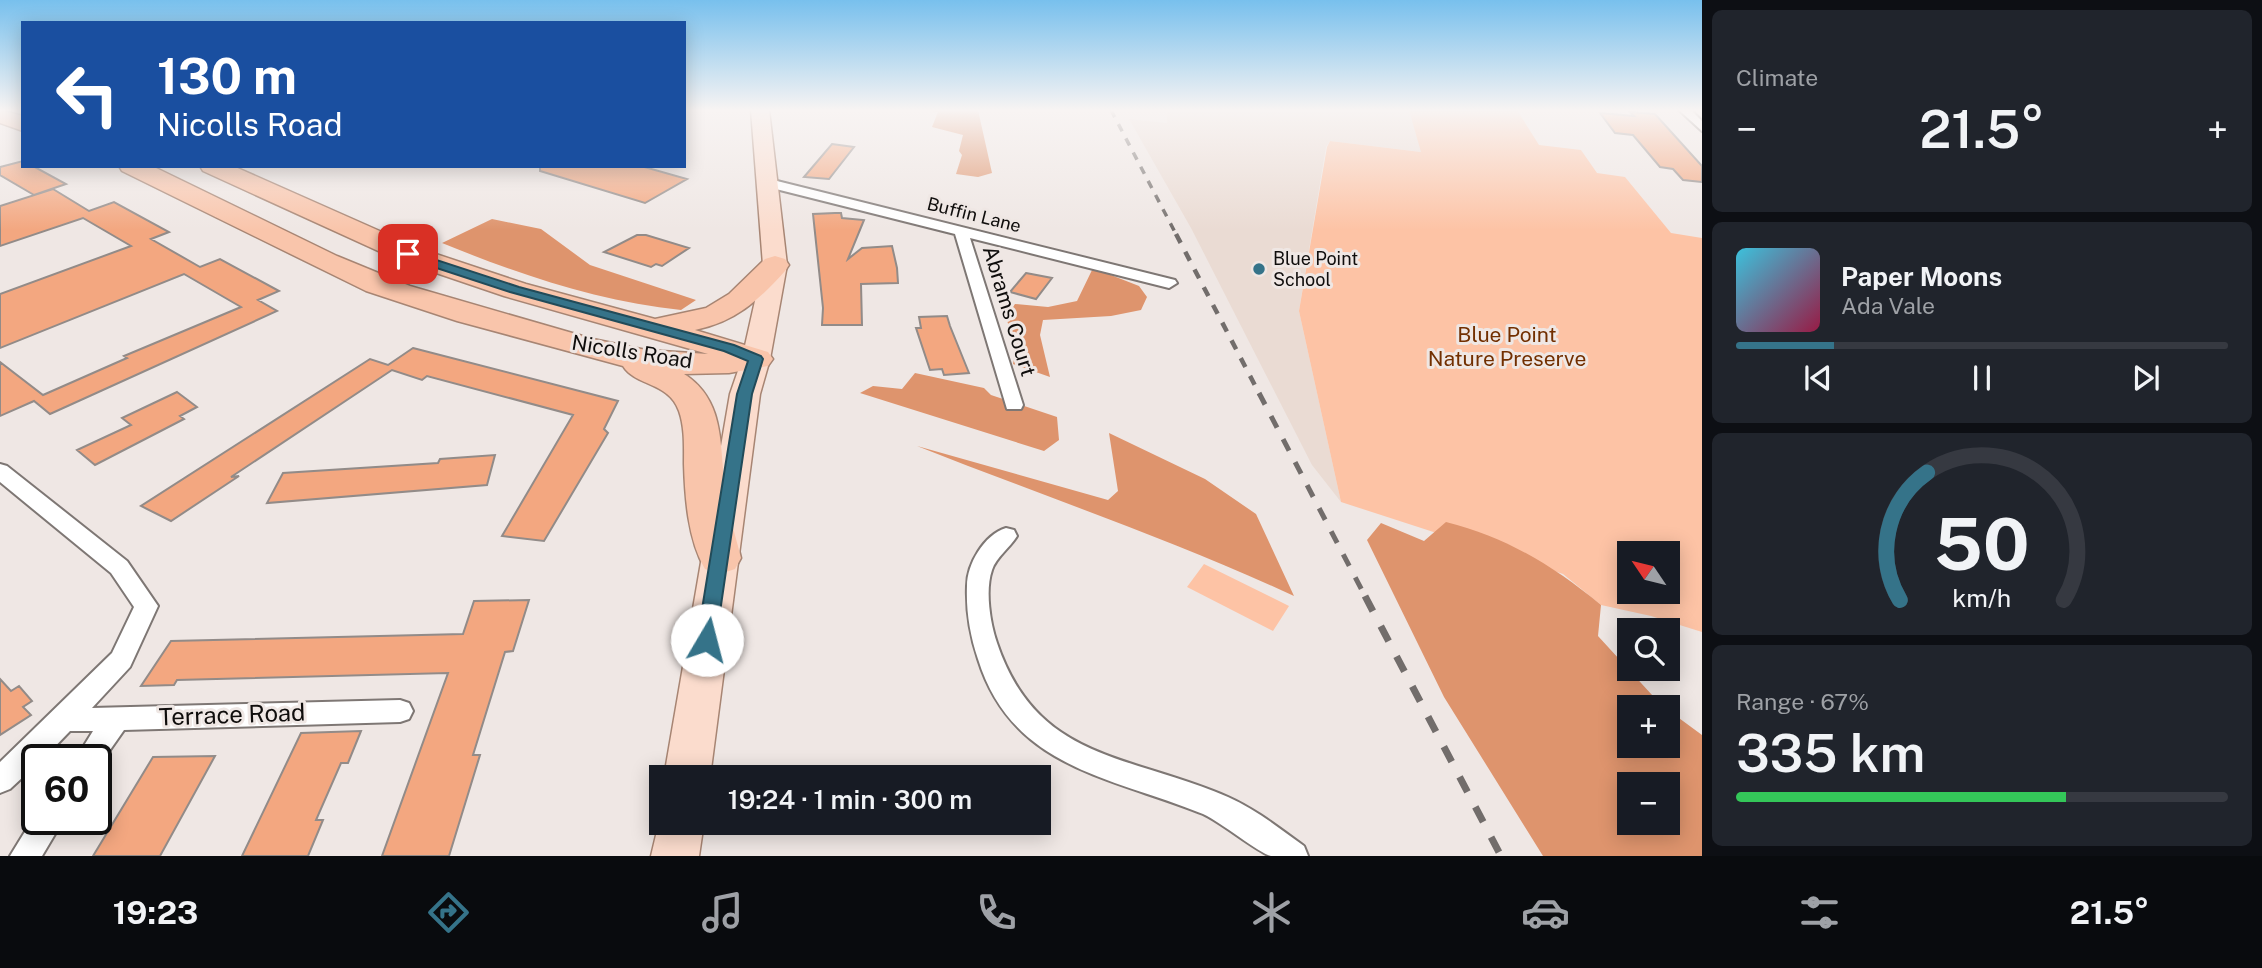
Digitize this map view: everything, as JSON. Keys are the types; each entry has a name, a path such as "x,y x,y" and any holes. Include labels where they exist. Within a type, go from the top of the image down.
{"highway":[{"name":"Nicolls Road","path":"135,168 358,276 444,306 586,348 674,364 729,364 756,359"},
{"name":"Nicolls Road","path":"216,168 408,254 515,290 729,348 756,359"},
{"path":"629,320 668,324 717,317 745,298 775,265"},
{"path":"586,348 652,370 688,394 700,412 704,439 705,488 720,558"}],"main road":[{"path":"689,765 745,394 756,359 775,265 765,150"},
{"path":"675,856 678,835"}],"street":[{"name":"Buffin Lane","path":"769,183 1169,283"},
{"name":"Abrams Court","path":"961,232 1014,405"},
{"path":"0,471 119,567 146,606 121,660 0,780"},
{"path":"1006,536 979,569 981,628 988,662 1011,703 1038,732 1073,756 1124,777 1208,802 1243,819 1293,856"},
{"name":"Terrace Road","path":"63,720 400,711"},
{"path":"100,744 116,719"},
{"path":"25,856 39,835"}],"shaded area":[{"path":"987,150 992,173 978,177 956,174 962,155 959,151"},
{"name":"Blue Point School","path":"1147,150 1326,150 1299,311 1341,502 1312,465 1191,228"},
{"path":"492,219 541,229 590,265 696,300 681,310 620,301 530,276 442,243"},
{"path":"1093,268 1139,286 1147,297 1141,310 1111,316 1043,320 1040,335 1050,377 1013,364 1016,350 1006,317 1015,304 1048,307 1077,301"},
{"path":"915,373 984,388 991,395 1057,417 1059,440 1044,451 860,393 873,386 902,389"},
{"path":"1109,433 1205,479 1256,514 1294,596 1154,537 917,446 1108,500 1118,491"},
{"path":"1446,522 1489,536 1547,565 1601,605 1598,636 1617,657 1617,681 1639,681 1652,695 1617,695 1617,758 1680,758 1680,719 1702,735 1702,856 1543,856 1444,697 1367,540 1381,523 1424,541"}],"green space":[{"name":"Blue Point Nature Preserve","path":"1326,150 1581,150 1597,173 1625,177 1671,233 1702,238 1702,632 1680,625 1680,618 1657,618 1601,605 1563,574 1341,502 1299,311"},
{"path":"1204,564 1289,606 1273,631 1187,587"}],"building":[{"path":"827,150 852,150 829,179 804,177"},
{"path":"1646,150 1687,150 1702,166 1702,182 1683,180 1673,169 1660,167"},
{"path":"21,162 21,168 37,168 66,184 34,195 0,175 0,167"},
{"path":"540,168 648,168 687,179 645,203 540,171"},
{"path":"53,189 89,211 114,202 169,232 151,239 200,267 220,259 279,291 258,300 277,311 50,414 34,401 0,416 0,362 43,395 127,358 124,356 241,307 184,274 0,348 0,294 131,246 83,218 0,246 0,206"},
{"path":"841,213 842,218 864,220 848,259 862,248 892,246 897,268 898,283 861,284 862,325 822,325 823,308 813,214"},
{"path":"637,235 646,235 689,248 662,266 656,264 651,267 604,252"},
{"path":"1026,273 1052,278 1036,299 1010,292"},
{"path":"947,316 969,373 944,375 942,369 930,370 916,328 921,328 919,317"},
{"path":"413,348 618,401 604,429 608,433 544,541 502,536 573,415 427,376 422,380 392,370 231,477 239,476 171,521 141,506 370,359 388,365"},
{"path":"177,392 197,407 180,416 184,419 95,465 77,450 131,425 122,418"},
{"path":"495,455 487,485 267,503 283,473 438,463 440,459"},
{"path":"529,600 513,651 505,652 473,755 480,755 449,856 382,856 448,673 177,680 174,685 141,686 171,641 463,634 474,601"},
{"path":"0,679 11,691 19,686 32,701 23,707 31,715 0,735"},
{"path":"361,731 348,763 341,763 316,820 323,820 308,856 242,856 301,733"},
{"path":"215,756 160,856 93,856 106,835 112,835 112,825 153,757"}],"railway":[{"path":"1132,150 1177,236"},
{"path":"1176,234 1260,395"},
{"path":"1259,393 1366,598"},
{"path":"1365,596 1501,856"}],"place":[{"name":"Blue Point School","path":"1259,269"}],"route":[{"path":"408,254 515,290 729,348 756,359 745,394 707,640"}]}
